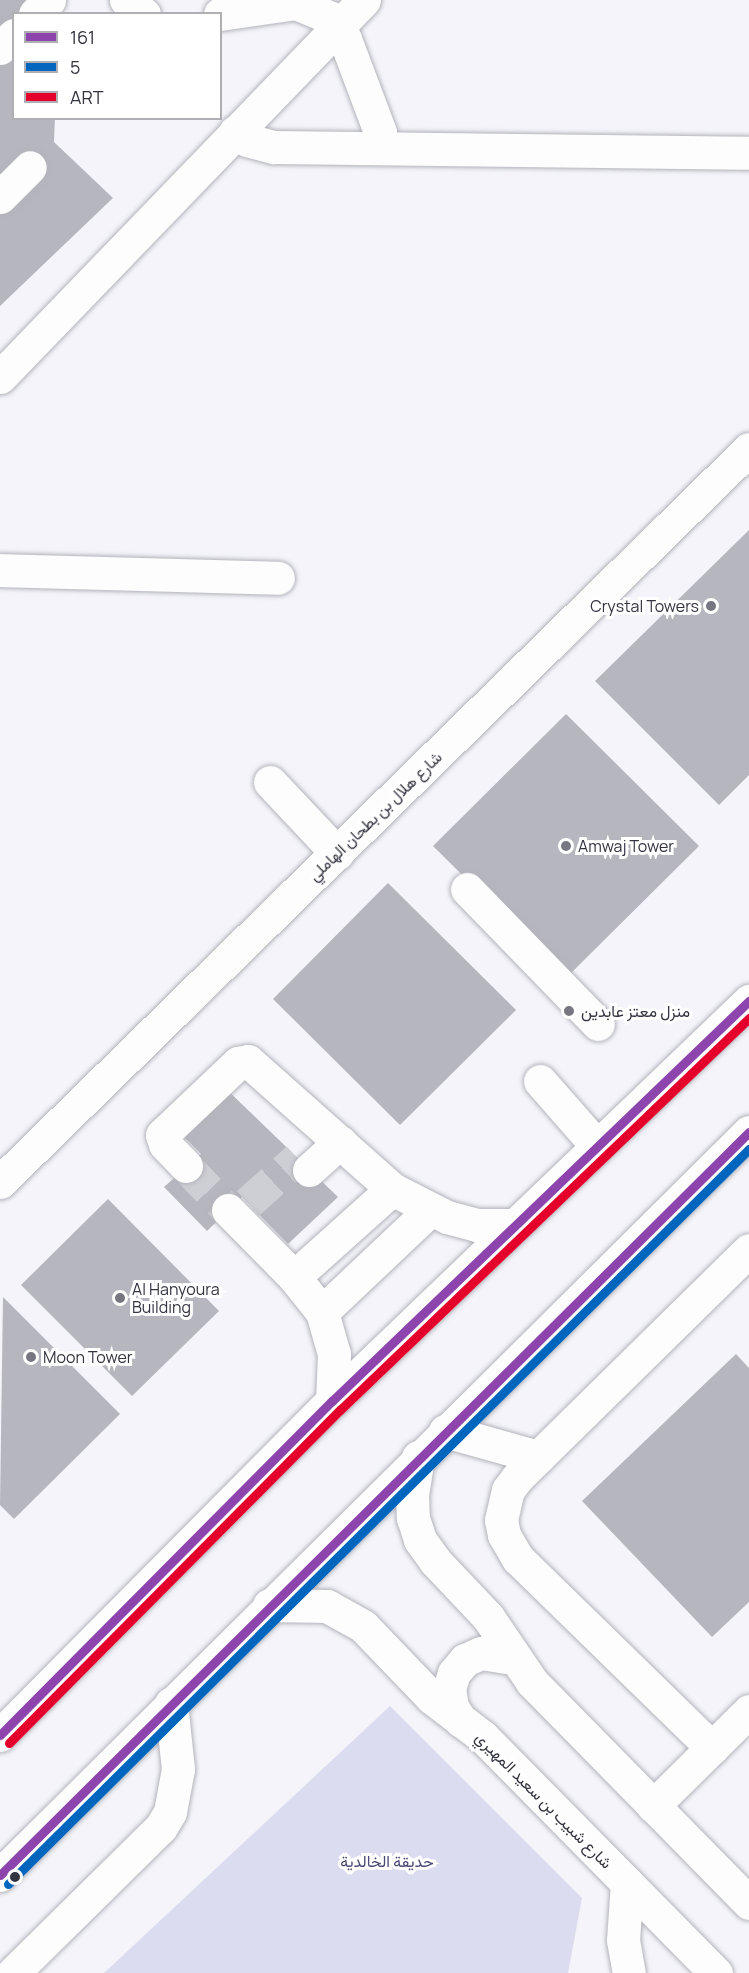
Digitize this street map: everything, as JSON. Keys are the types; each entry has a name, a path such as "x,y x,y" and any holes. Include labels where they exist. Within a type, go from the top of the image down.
{"street":[{"path":"37,12 49,0"},
{"path":"126,0 141,12"},
{"path":"0,377 364,0"},
{"path":"222,14 296,3 322,12 339,26 380,132 381,148"},
{"path":"0,48 12,37"},
{"path":"235,132 247,140 274,147 749,153"},
{"name":"شارع هلال بن بطحان الهاملي","path":"0,1182 749,448"},
{"path":"0,570 278,578"},
{"path":"270,782 337,853"},
{"path":"467,889 598,1024"},
{"path":"0,1735 332,1401 749,1001"},
{"path":"186,1166 165,1144 162,1135 238,1063 245,1060 255,1064 392,1189 430,1210 477,1225 514,1225"},
{"path":"540,1081 597,1146"},
{"path":"0,1875 418,1457 749,1132"},
{"path":"304,1164 334,1137"},
{"path":"294,1277 392,1189"},
{"path":"322,1312 430,1210"},
{"path":"243,1214 322,1312 334,1354 332,1401"},
{"path":"712,1748 510,1548 502,1527 502,1504 517,1478 749,1250"},
{"path":"445,1431 538,1457"},
{"path":"418,1457 412,1494 413,1518 420,1540 435,1562 488,1617 532,1682 652,1806 743,1889"},
{"name":"شارع شبيب بن سعيد المهيري","path":"269,1605 327,1606 347,1614 432,1698 483,1737 716,1973"},
{"path":"461,1721 452,1707 449,1689 454,1673 465,1660 481,1653 514,1658"},
{"path":"13,1973 161,1827 171,1812 178,1769 171,1703"},
{"path":"652,1806 749,1711"},
{"path":"627,1883 623,1940 629,1973"}],"green space":[{"name":"حديقة الخالدية","path":"390,1706 582,1898 568,1973 104,1973"}],"building":[{"path":"0,0 51,0 62,12 12,12 12,120 55,120 54,142 113,198 0,306"},
{"name":"Crystal Towers","path":"749,530 749,775 719,805 595,681"},
{"name":"Amwaj Tower","path":"566,714 699,846 566,978 433,846"},
{"path":"388,883 516,1010 400,1125 273,999"},
{"path":"221,1084 338,1197 288,1244 242,1197 207,1231 164,1187 201,1154 176,1129"},
{"name":"Al Hanyoura Building","path":"108,1199 219,1311 132,1396 21,1285"},
{"name":"Moon Tower","path":"3,1297 120,1414 14,1519 0,1505"},
{"path":"736,1354 749,1368 749,1602 712,1637 582,1501"}],"tunnel":[{"path":"248,1203 298,1158"},
{"path":"186,1166 228,1210"}],"transit line":[{"name":"161","path":"0,1735 332,1401 749,1001"},
{"name":"ART","path":"9,1743 340,1410 749,1018"},
{"name":"161","path":"0,1875 749,1132"},
{"name":"5","path":"8,1884 749,1149"}],"place":[{"name":"Crystal Towers","path":"711,606"},
{"name":"Amwaj Tower","path":"566,846"},
{"name":"منزل معتز عابدين","path":"569,1011"},
{"name":"Al Hanyoura Building","path":"120,1298"},
{"name":"Moon Tower","path":"31,1357"}]}
